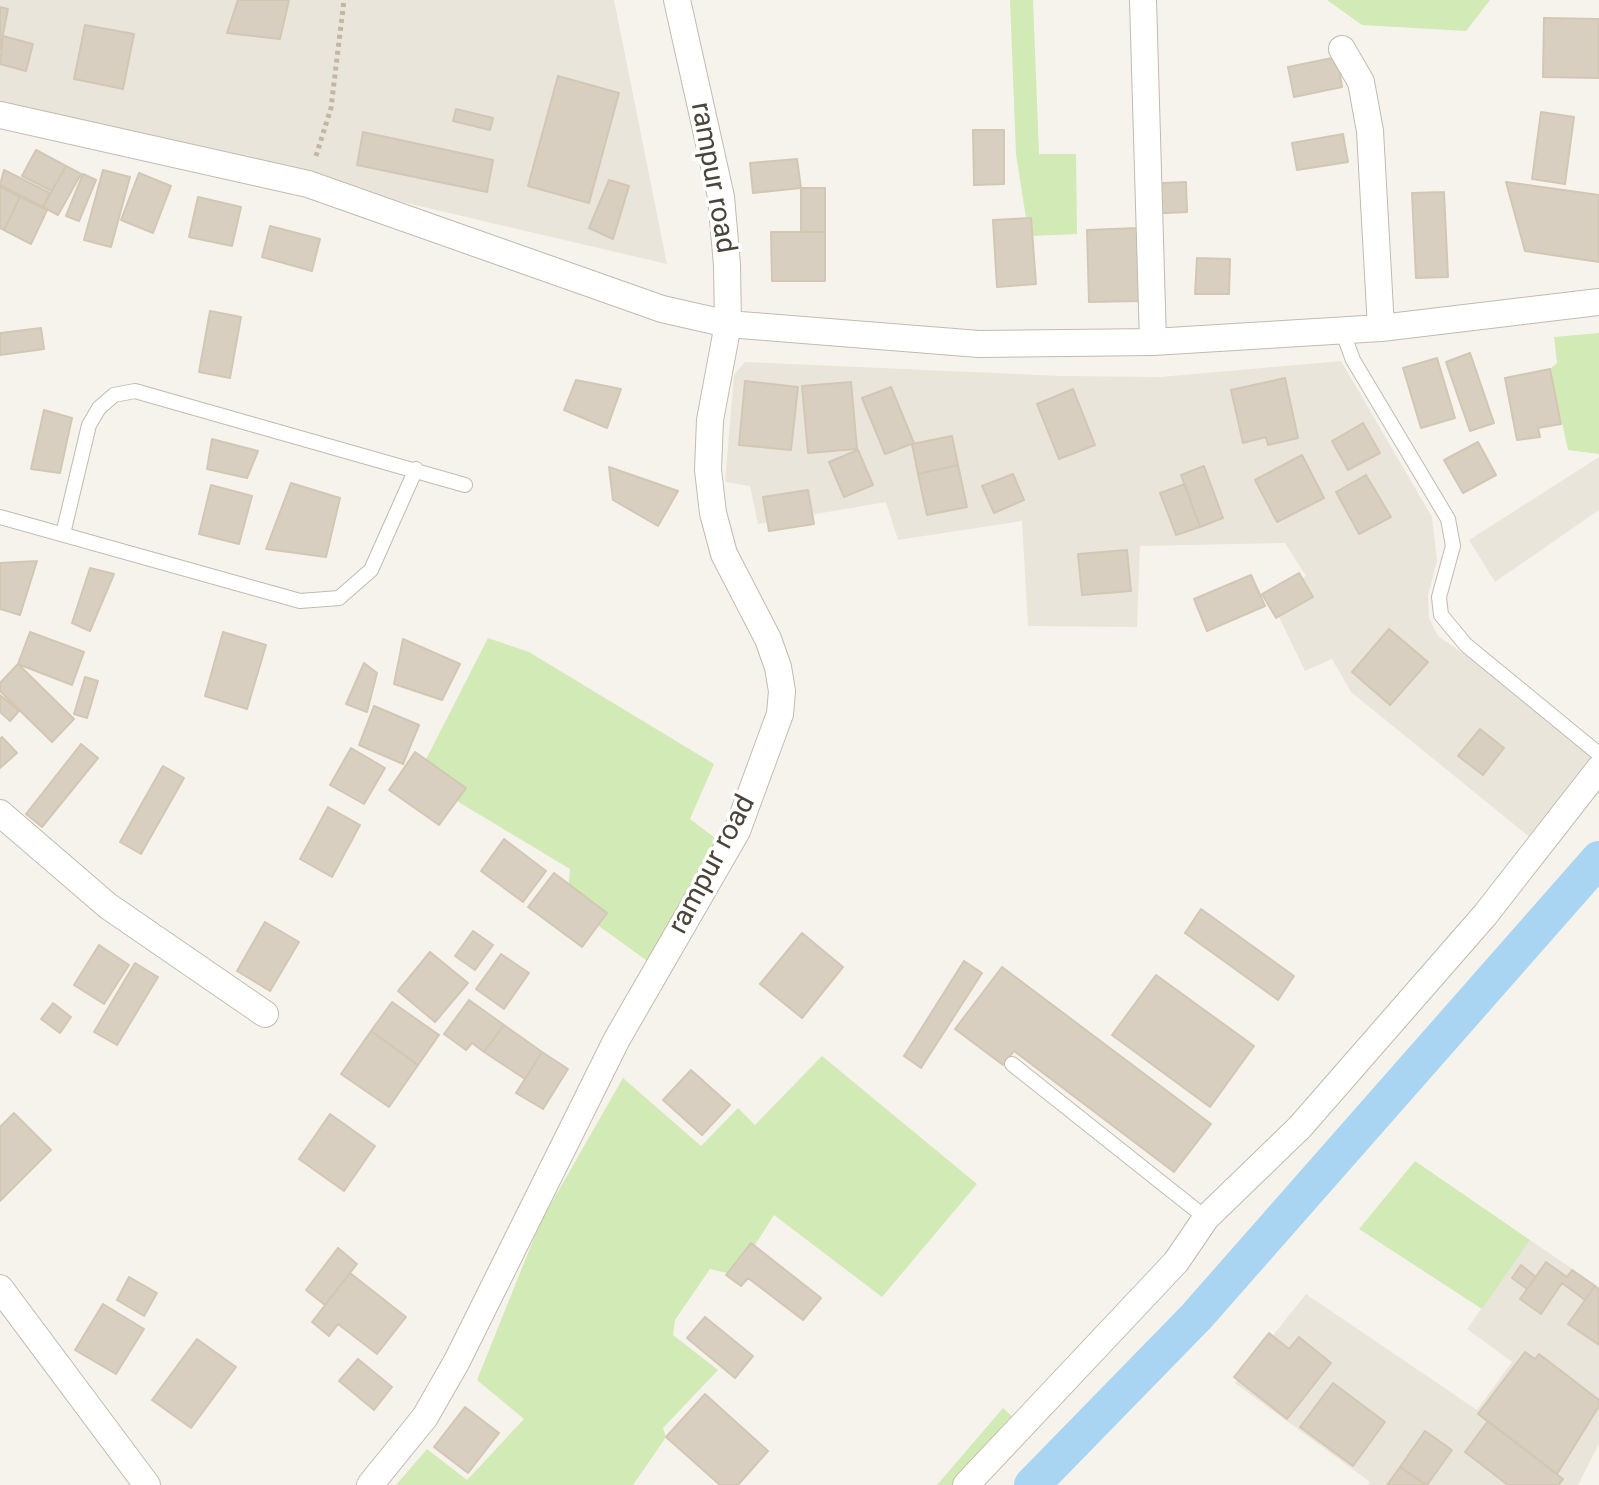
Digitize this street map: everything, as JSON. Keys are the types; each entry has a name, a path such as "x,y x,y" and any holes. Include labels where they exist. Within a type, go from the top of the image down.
{"street":[{"name":"rampur road","path":"370,1485 425,1417 457,1361 617,1039 737,831 780,714 782,691 778,667 768,639 724,554 713,513 708,470 710,420 728,324 721,197 677,0"},
{"path":"1143,0 1153,342"},
{"path":"1342,49 1361,82 1370,131 1381,328"},
{"path":"1,118 308,184 662,309 728,324 979,344 1153,342 1381,328 1599,302"},
{"path":"966,1485 1176,1262 1206,1218 1321,1103 1485,915 1599,769"},
{"path":"0,813 108,906 265,1014"},
{"path":"0,1288 147,1485"}],"lane":[{"path":"1342,330 1353,360 1448,519 1453,546 1439,597 1441,615 1466,645 1599,754"},
{"path":"63,534 89,425 99,408 114,395 135,391 465,485"},
{"path":"0,517 300,601 339,598 371,570 416,469"},
{"path":"1012,1064 1206,1218"}],"path":[{"path":"308,184 331,108 344,0"}],"shaded area":[{"path":"0,0 614,0 667,264 0,108"},
{"path":"1341,361 1432,517 1437,561 1428,595 1429,618 1438,636 1497,677 1594,758 1532,839 1351,692 1332,659 1305,671 1269,596 1306,576 1285,543 1140,546 1137,627 1028,626 1022,521 898,540 886,502 758,524 750,486 725,482 734,375 745,362 1062,376 1160,377"},
{"path":"1599,457 1599,510 1495,582 1469,540"},
{"path":"1530,1240 1599,1287 1599,1444 1578,1485 1368,1485 1370,1482 1235,1383 1306,1294 1477,1410 1512,1362 1467,1329"}],"green space":[{"path":"1010,0 1033,0 1039,154 1076,154 1077,234 1032,236 1031,218 1026,218 1016,154"},
{"path":"1327,0 1490,0 1466,31 1362,25"},
{"path":"1599,333 1599,454 1568,450 1550,369 1557,363 1554,337"},
{"path":"488,638 529,652 714,764 690,819 723,844 657,968 567,903 570,869 417,777"},
{"path":"822,1056 977,1184 882,1297 774,1215 736,1275 710,1269 675,1320 673,1335 718,1370 663,1428 666,1437 633,1485 396,1485 427,1449 467,1480 524,1419 477,1380 540,1223 623,1078 701,1146 738,1108 755,1125"},
{"path":"1415,1161 1530,1240 1482,1309 1359,1229"},
{"path":"1003,1408 1017,1421 961,1485 937,1485"}],"building":[{"path":"238,0 289,0 280,39 227,33"},
{"path":"0,7 8,9 0,49"},
{"path":"1544,18 1599,19 1599,78 1543,77"},
{"path":"85,25 134,34 123,89 74,79"},
{"path":"3,36 33,44 26,71 0,64"},
{"path":"1337,57 1342,87 1294,97 1288,67"},
{"path":"558,76 619,93 589,203 528,186"},
{"path":"456,109 493,118 490,130 453,121"},
{"path":"1541,112 1574,117 1565,184 1532,179"},
{"path":"973,130 1004,130 1004,184 974,185"},
{"path":"363,132 493,160 487,192 357,165"},
{"path":"1343,134 1348,162 1297,170 1292,143"},
{"path":"36,150 66,166 52,191 22,176"},
{"path":"797,159 801,188 753,193 750,163"},
{"path":"66,166 81,174 58,215 43,207"},
{"path":"4,170 50,193 43,207 0,185"},
{"path":"103,170 130,177 111,247 84,240"},
{"path":"139,173 171,186 153,233 121,220"},
{"path":"83,174 96,180 79,221 66,216"},
{"path":"609,180 629,186 613,239 589,228"},
{"path":"1186,182 1187,212 1143,214 1141,184"},
{"path":"1506,182 1599,195 1599,262 1525,251"},
{"path":"0,187 20,197 4,230 0,228"},
{"path":"801,188 825,188 825,232 801,232"},
{"path":"1444,192 1448,277 1416,278 1412,193"},
{"path":"20,197 47,210 31,244 4,230"},
{"path":"198,197 241,207 232,246 189,237"},
{"path":"1031,218 1036,284 997,287 993,220"},
{"path":"270,226 320,239 312,271 262,257"},
{"path":"1137,228 1141,301 1089,302 1087,230"},
{"path":"771,232 825,232 825,281 772,281"},
{"path":"1197,258 1230,259 1229,294 1195,294"},
{"path":"210,311 241,317 230,378 199,372"},
{"path":"41,328 44,349 0,355 0,333"},
{"path":"1470,353 1494,423 1470,431 1446,362"},
{"path":"1437,358 1455,418 1421,428 1403,368"},
{"path":"1550,369 1561,424 1538,428 1540,437 1517,440 1505,378"},
{"path":"1285,378 1298,438 1268,445 1266,437 1243,443 1231,390"},
{"path":"576,380 621,389 607,428 564,410"},
{"path":"745,381 798,387 791,450 739,445"},
{"path":"851,382 857,449 808,453 802,386"},
{"path":"891,387 914,443 885,454 862,398"},
{"path":"1073,389 1095,445 1059,459 1037,404"},
{"path":"44,410 72,418 60,473 31,469"},
{"path":"1363,423 1380,453 1348,470 1332,441"},
{"path":"952,436 958,465 918,474 912,444"},
{"path":"212,439 258,451 247,478 207,469"},
{"path":"1478,442 1496,475 1463,493 1444,460"},
{"path":"858,450 873,485 844,497 829,462"},
{"path":"1302,455 1324,498 1277,522 1255,480"},
{"path":"958,465 967,507 927,515 918,474"},
{"path":"1204,466 1223,518 1200,527 1181,475"},
{"path":"609,467 678,491 658,526 613,500"},
{"path":"1013,474 1024,500 994,513 982,486"},
{"path":"1366,475 1391,517 1359,534 1336,492"},
{"path":"291,483 340,498 326,557 266,549"},
{"path":"1185,484 1200,527 1176,535 1160,493"},
{"path":"211,485 252,496 239,544 199,534"},
{"path":"808,490 814,524 769,531 763,497"},
{"path":"1127,550 1131,591 1082,595 1078,554"},
{"path":"37,561 20,615 0,609 0,563"},
{"path":"90,568 114,574 90,631 72,623"},
{"path":"1299,573 1313,597 1276,618 1262,594"},
{"path":"1251,575 1265,606 1207,631 1194,599"},
{"path":"1389,629 1428,662 1390,705 1352,672"},
{"path":"30,632 84,652 72,685 18,664"},
{"path":"223,632 266,645 247,709 205,696"},
{"path":"403,639 460,664 442,700 394,684"},
{"path":"364,663 377,673 367,712 346,704"},
{"path":"18,664 74,719 52,742 0,691 0,683"},
{"path":"85,677 98,681 87,718 74,714"},
{"path":"0,695 19,711 10,721 0,712"},
{"path":"374,706 419,725 403,764 359,745"},
{"path":"1480,729 1504,748 1483,775 1458,756"},
{"path":"2,737 17,753 0,768 0,739"},
{"path":"81,744 98,758 42,827 26,814"},
{"path":"351,748 385,768 364,804 330,785"},
{"path":"415,752 466,788 439,825 389,790"},
{"path":"163,766 184,778 141,854 120,842"},
{"path":"328,807 360,825 332,877 300,859"},
{"path":"504,839 546,871 523,902 481,871"},
{"path":"554,873 607,913 582,947 528,907"},
{"path":"1201,909 1294,976 1278,1000 1185,933"},
{"path":"265,922 299,942 270,991 237,971"},
{"path":"473,931 493,945 475,970 455,956"},
{"path":"802,933 843,967 802,1018 760,984"},
{"path":"99,945 129,965 104,1004 74,985"},
{"path":"430,952 468,983 435,1022 398,991"},
{"path":"501,954 529,973 504,1009 476,989"},
{"path":"964,961 982,973 921,1068 904,1056"},
{"path":"135,963 158,977 117,1045 94,1032"},
{"path":"1002,967 1211,1124 1174,1172 1014,1051 1003,1065 955,1029"},
{"path":"1156,975 1254,1046 1210,1107 1112,1035"},
{"path":"469,1000 504,1025 484,1052 472,1043 466,1050 444,1034"},
{"path":"392,1002 439,1035 418,1065 371,1031"},
{"path":"53,1003 71,1017 60,1033 41,1019"},
{"path":"504,1025 542,1052 525,1079 484,1052"},
{"path":"371,1031 418,1065 389,1107 341,1074"},
{"path":"542,1052 568,1069 543,1109 516,1093"},
{"path":"691,1070 730,1105 702,1135 663,1100"},
{"path":"14,1113 51,1150 0,1201 0,1127"},
{"path":"330,1114 375,1146 344,1191 299,1159"},
{"path":"751,1243 821,1298 803,1320 748,1278 741,1286 726,1275"},
{"path":"338,1248 357,1264 325,1305 306,1290"},
{"path":"1546,1262 1567,1277 1572,1270 1595,1286 1585,1300 1562,1283 1541,1314 1520,1299"},
{"path":"1521,1265 1536,1277 1527,1289 1512,1278"},
{"path":"350,1273 406,1317 377,1354 338,1324 329,1336 312,1322"},
{"path":"129,1277 157,1293 144,1316 117,1300"},
{"path":"1595,1286 1599,1290 1599,1345 1568,1324"},
{"path":"103,1304 144,1329 116,1374 75,1350"},
{"path":"705,1317 753,1356 735,1378 687,1338"},
{"path":"1269,1333 1289,1349 1299,1337 1331,1363 1287,1419 1234,1377"},
{"path":"197,1339 236,1367 191,1428 152,1400"},
{"path":"1525,1352 1535,1359 1539,1354 1599,1400 1599,1406 1557,1474 1478,1414"},
{"path":"358,1359 392,1387 374,1410 339,1381"},
{"path":"1333,1383 1385,1422 1353,1466 1300,1427"},
{"path":"705,1394 768,1451 738,1485 720,1485 666,1437"},
{"path":"465,1407 499,1433 468,1473 434,1447"},
{"path":"1488,1421 1563,1479 1558,1485 1508,1485 1465,1452"},
{"path":"1425,1431 1452,1450 1427,1485 1400,1467"},
{"path":"1400,1467 1426,1485 1387,1485"}],"waterway":[{"path":"1032,1485 1196,1317 1599,859"}]}
